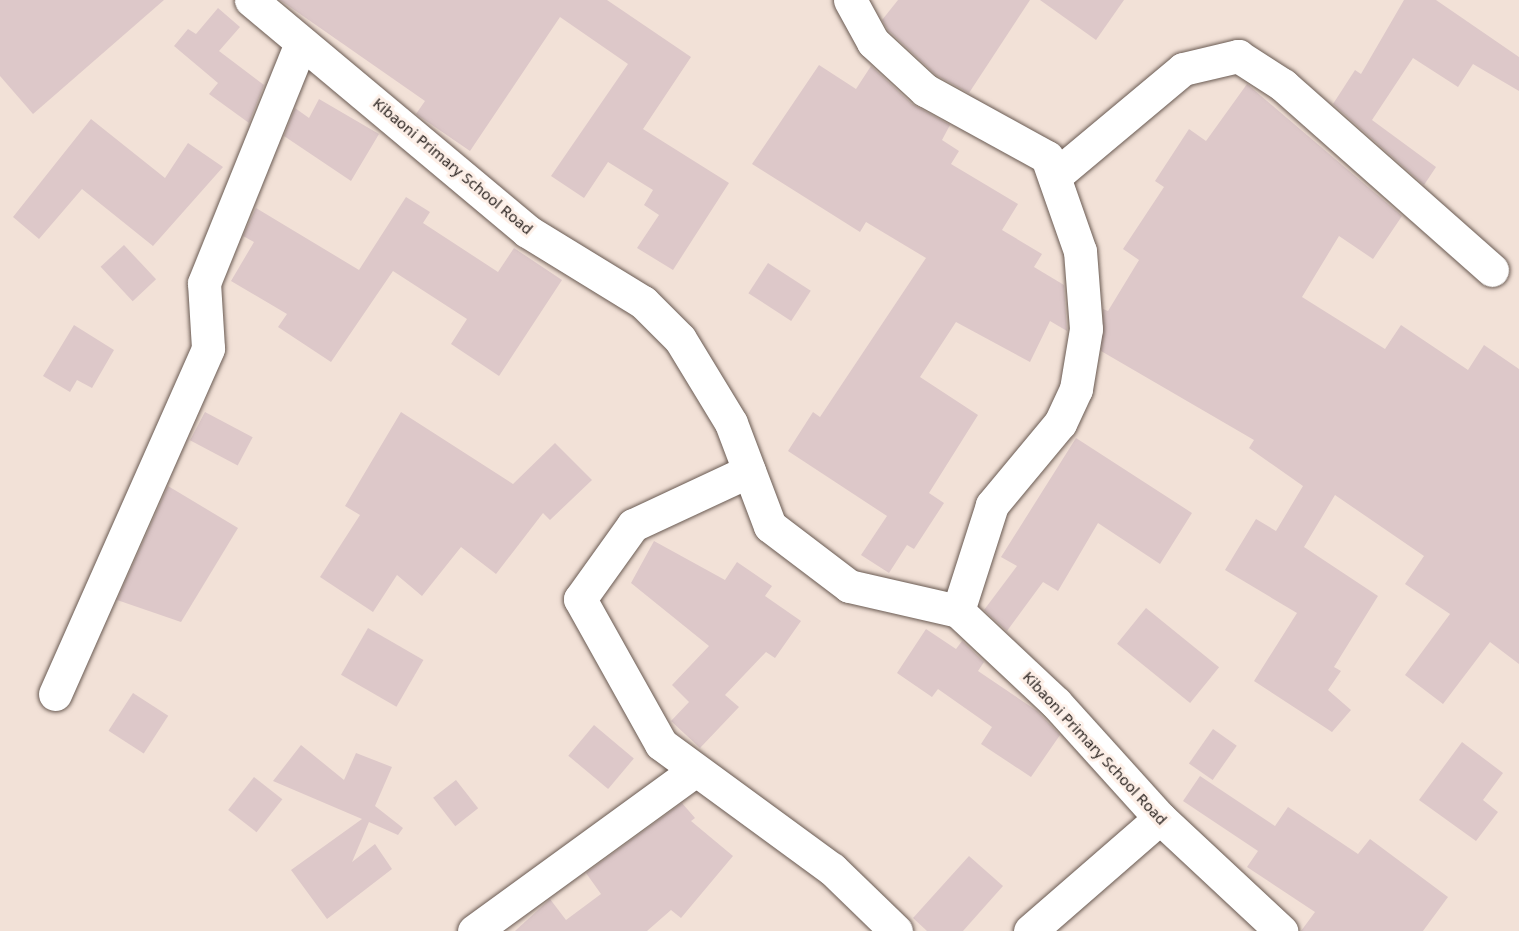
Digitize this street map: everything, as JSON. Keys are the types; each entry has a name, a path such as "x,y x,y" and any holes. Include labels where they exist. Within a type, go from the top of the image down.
{"street":[{"name":"Kibaoni Primary School Road","path":"251,0 528,231 643,302 680,339 731,423 770,526 849,586 958,611 1056,703 1160,818 1281,931"},
{"path":"850,0 873,42 898,67 949,106 1047,157 1055,176 1084,280 1086,329 1077,389 1060,423 992,505 958,611"},
{"path":"55,694 208,348 204,283 301,43"},
{"path":"1055,176 1183,69 1238,56 1283,85 1492,270"},
{"path":"750,471 633,525 580,599 640,712 661,744 693,772 832,869 896,931"},
{"path":"474,931 693,772"},
{"path":"1030,931 1160,818"}],"building":[{"path":"0,0 164,0 33,114 0,76"},
{"path":"280,0 607,0 691,57 643,129 729,183 673,270 637,248 659,215 644,205 653,190 608,162 584,198 551,176 628,64 560,17 470,151 416,114 425,101"},
{"path":"898,0 1030,0 969,93 936,75 888,30 882,20"},
{"path":"1040,0 1124,0 1096,40"},
{"path":"1404,0 1436,0 1519,57 1519,91 1473,64 1458,87 1413,58 1372,120 1436,167 1424,185 1333,104 1355,70 1361,74"},
{"path":"218,8 240,27 219,51 264,85 249,123 209,94 218,83 174,46 188,29 196,34"},
{"path":"819,65 856,89 871,66 912,104 950,125 942,140 959,151 951,164 1018,204 1002,230 1042,254 1034,267 1064,285 1067,331 1050,321 1030,362 956,322 920,377 978,415 929,493 944,503 914,549 907,545 889,573 861,555 887,516 788,451 813,412 820,417 926,258 866,222 860,232 752,164"},
{"path":"1247,84 1402,216 1373,259 1339,236 1302,297 1385,349 1401,325 1468,370 1484,345 1519,369 1519,664 1490,642 1443,704 1405,675 1450,614 1405,584 1424,556 1335,495 1304,547 1378,596 1334,667 1341,671 1328,690 1351,710 1332,732 1254,681 1297,613 1225,570 1256,519 1276,531 1303,486 1249,448 1254,440 1101,351 1103,309 1108,311 1139,260 1123,249 1164,187 1155,181 1189,129 1206,141"},
{"path":"319,99 379,134 351,181 284,136 295,108 309,118"},
{"path":"91,119 165,178 188,143 223,167 153,246 82,189 39,239 13,217"},
{"path":"406,197 430,212 423,223 498,272 514,248 562,280 499,376 451,344 467,319 393,271 331,362 278,327 287,314 231,281 254,242 243,236 256,208 359,270"},
{"path":"124,245 156,279 133,301 101,267"},
{"path":"768,263 811,291 791,321 748,293"},
{"path":"74,325 114,350 92,388 77,380 70,392 43,376"},
{"path":"205,412 253,437 238,466 190,440"},
{"path":"401,412 513,484 555,443 592,480 550,520 543,513 496,574 461,547 422,596 397,575 373,612 320,577 360,515 345,506"},
{"path":"1076,438 1192,513 1160,564 1098,523 1058,591 1043,582 1007,631 984,610 1017,566 1001,557"},
{"path":"168,486 238,528 181,622 117,600"},
{"path":"654,541 725,580 737,562 772,586 765,596 801,621 775,658 766,652 725,695 739,707 700,748 671,721 689,702 672,685 709,646 631,583"},
{"path":"1146,608 1219,667 1190,703 1117,644"},
{"path":"368,628 423,660 396,707 341,675"},
{"path":"926,629 956,649 962,641 984,662 978,671 1037,711 1060,735 1031,777 981,744 992,727 938,689 932,697 897,673"},
{"path":"133,693 168,716 144,754 108,731"},
{"path":"594,725 634,758 608,789 568,756"},
{"path":"1213,729 1237,746 1213,780 1189,763"},
{"path":"1462,742 1503,773 1483,800 1498,812 1476,841 1419,800"},
{"path":"301,745 344,780 356,753 392,767 375,806 403,828 398,835 369,822 352,862 375,844 392,869 327,919 291,870 362,819 273,781"},
{"path":"1200,776 1275,826 1288,807 1358,854 1370,839 1448,897 1423,931 1301,931 1315,912 1247,867 1258,851 1183,801"},
{"path":"254,777 282,799 257,832 228,810"},
{"path":"456,780 478,808 455,826 433,798"},
{"path":"682,803 695,818 691,821 733,856 681,918 671,910 647,931 515,931 550,899 566,920 601,894 586,873"},
{"path":"969,856 1003,886 963,931 927,931 913,918"}]}
